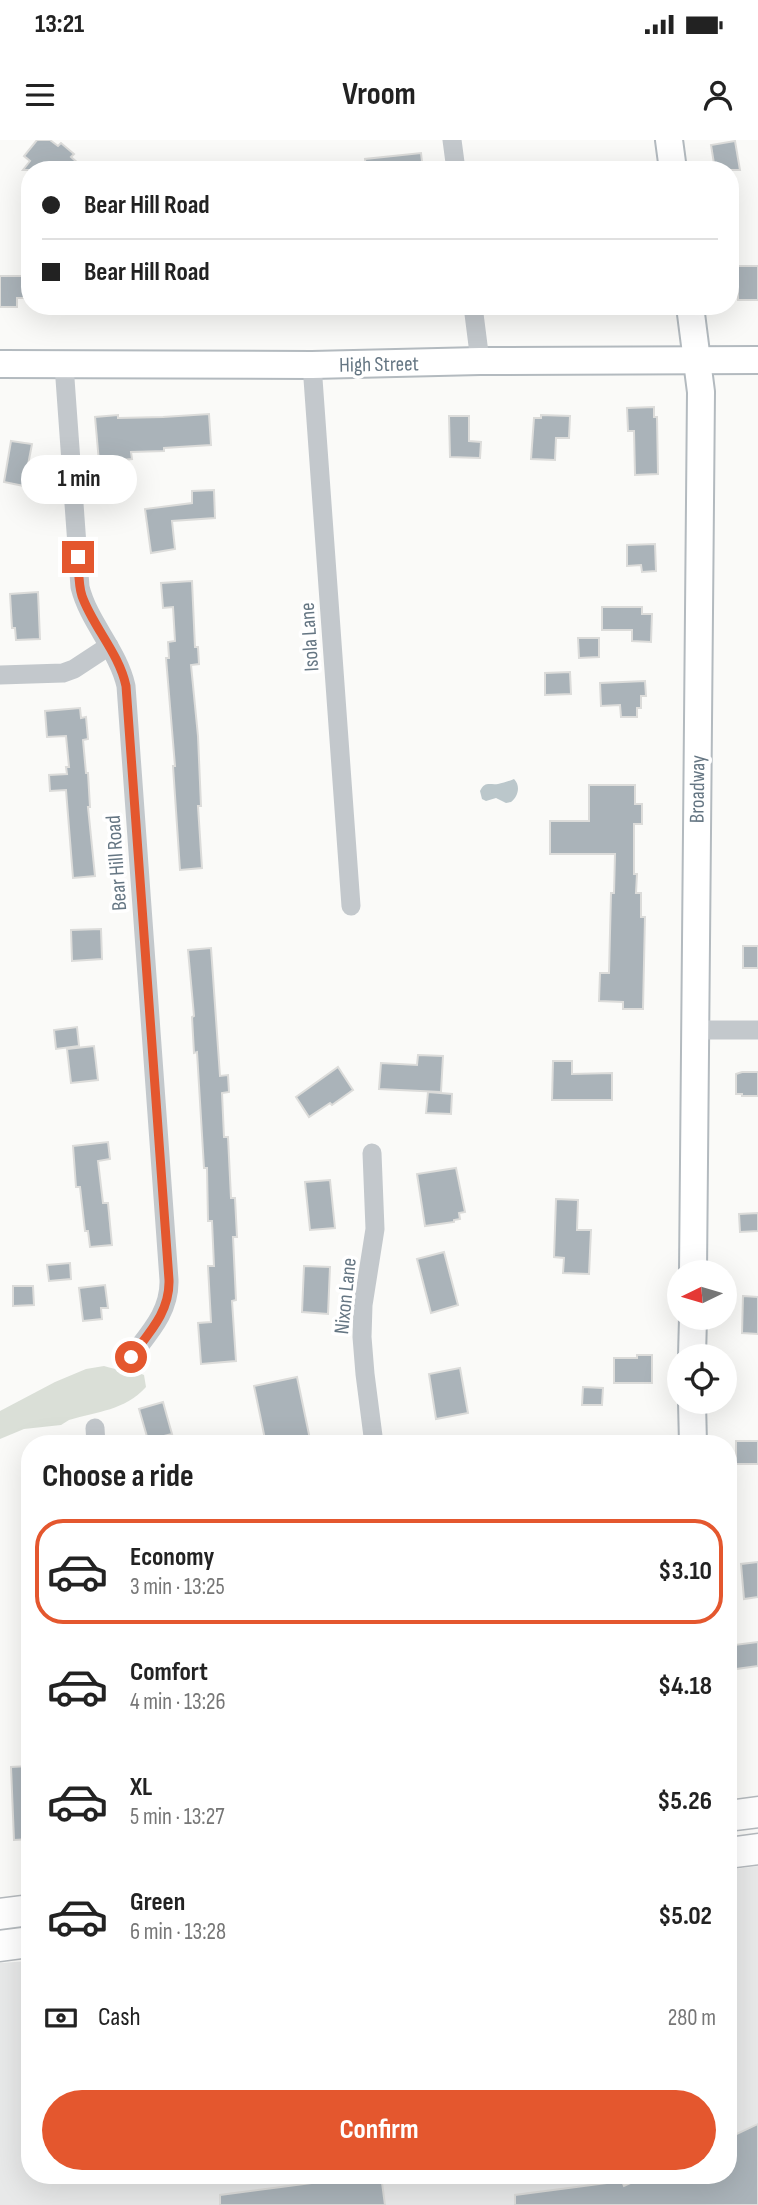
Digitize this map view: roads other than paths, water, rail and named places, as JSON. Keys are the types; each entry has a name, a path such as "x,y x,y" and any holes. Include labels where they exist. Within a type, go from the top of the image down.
{"main road":[{"path":"669,140 672,161"},
{"name":"Broadway","path":"691,315 701,392 693,1260"},
{"name":"High Street","path":"0,364 312,365 480,361 758,360"},
{"path":"692,1414 693,1435"},
{"path":"737,1815 758,1812"},
{"path":"737,1852 758,1849"},
{"path":"0,1914 21,1911"},
{"path":"0,1945 21,1943"}],"street":[{"path":"452,140 455,161"},
{"path":"474,315 480,361"},
{"name":"Bear Hill Road","path":"64,365 80,587 83,599 123,676 127,691 169,1280 163,1314 131,1357"},
{"name":"Isola Lane","path":"312,365 351,906"},
{"path":"0,675 63,673 74,669 109,646"},
{"path":"694,1030 758,1030"},
{"name":"Nixon Lane","path":"372,1153 375,1229 363,1305 362,1336 373,1435"}]}
